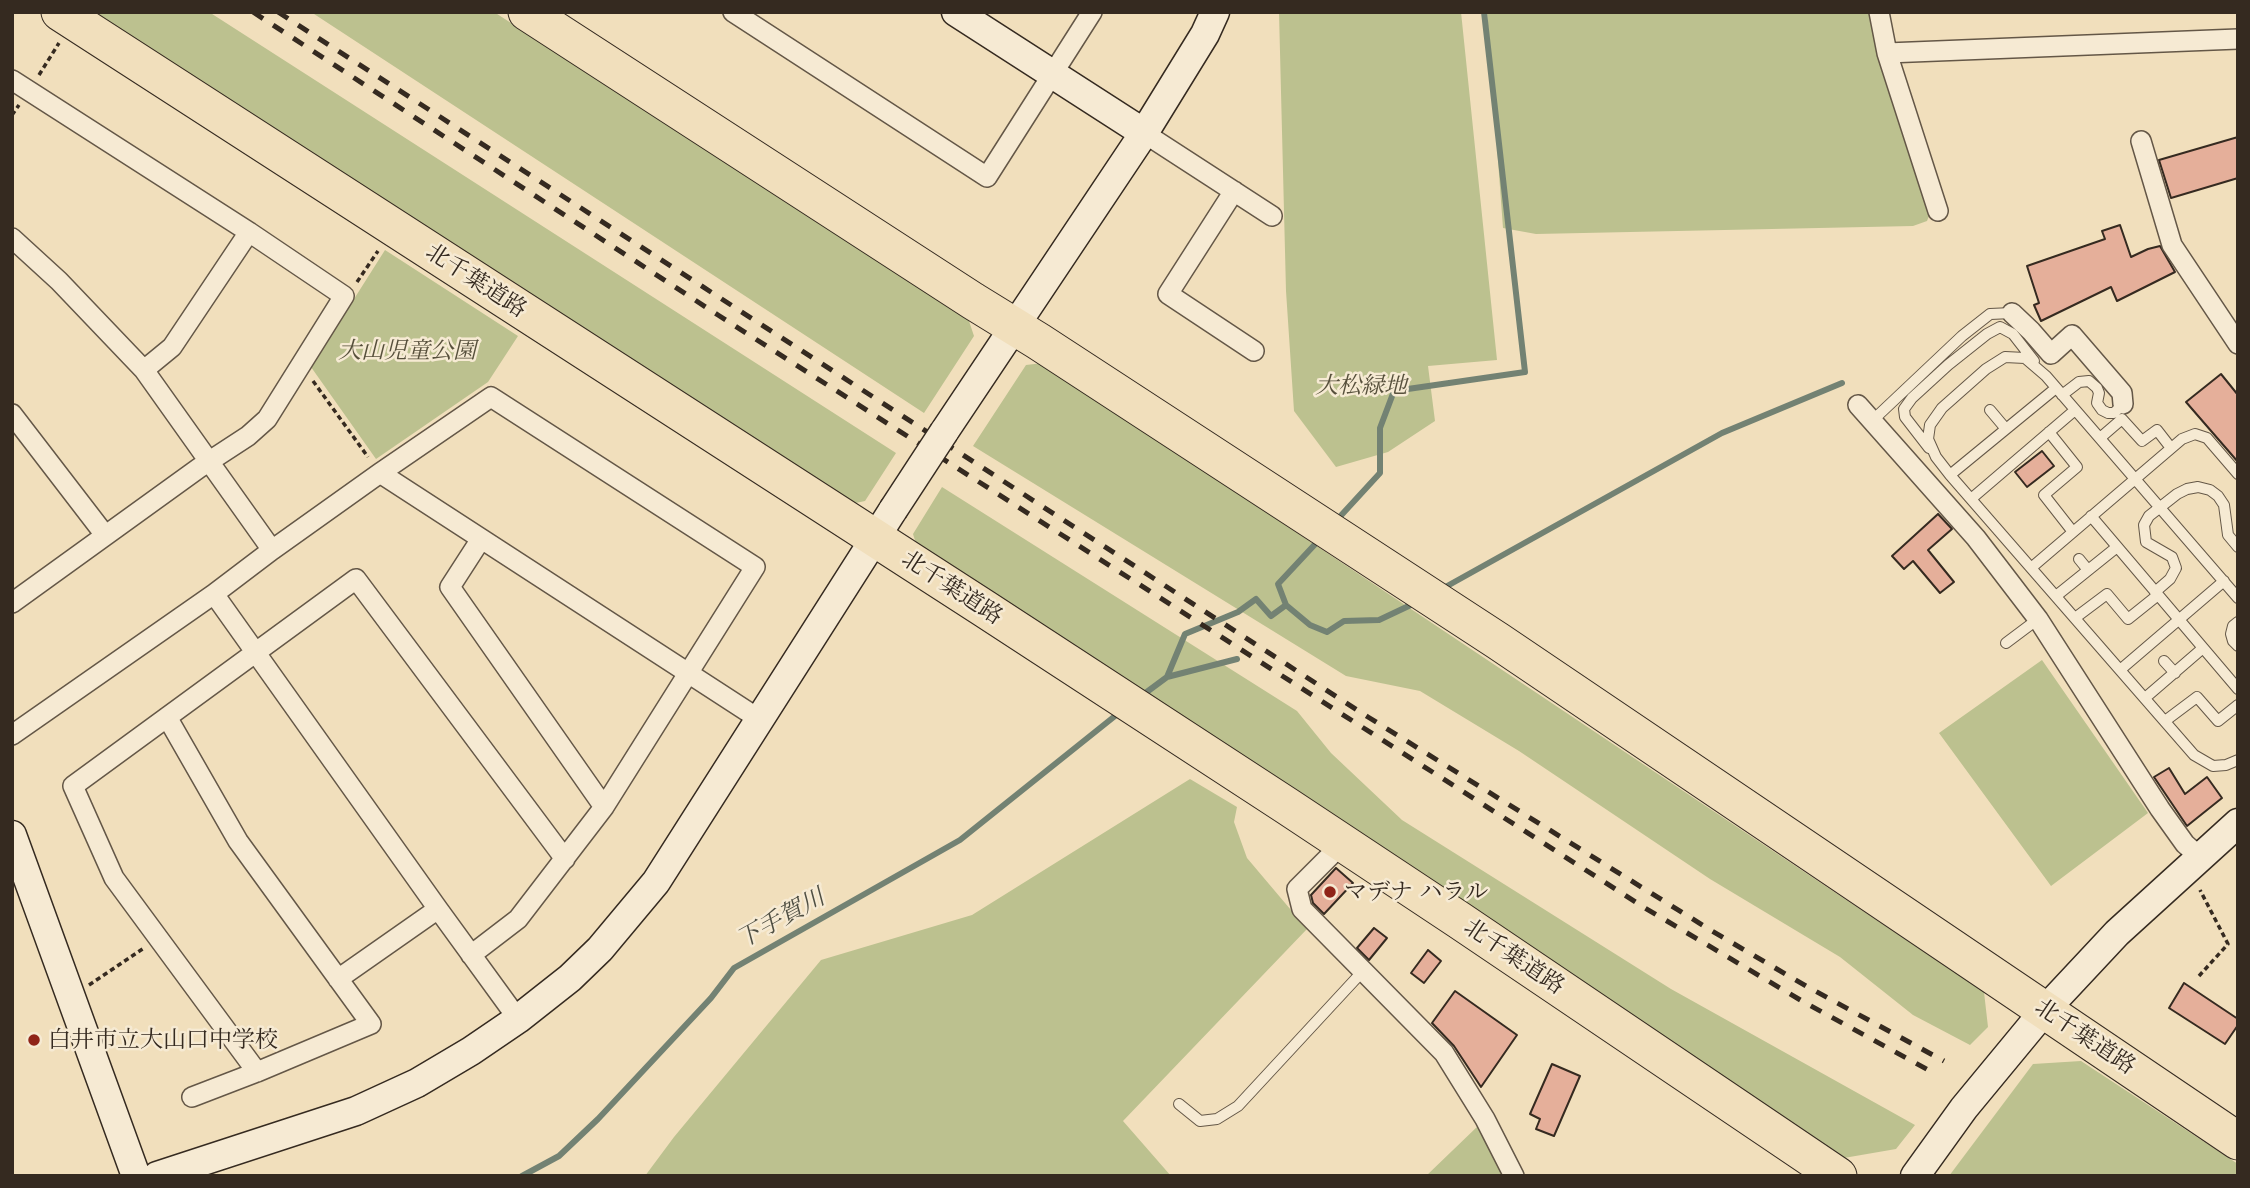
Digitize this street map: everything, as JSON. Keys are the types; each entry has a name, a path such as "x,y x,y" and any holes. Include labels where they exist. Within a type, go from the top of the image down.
{"highway":[{"name":"北千葉道路","path":"60,12 884,524 985,609 1343,843 1838,1176"},
{"name":"北千葉道路","path":"527,12 972,301 1006,339 1223,462 1498,641 2238,1141"}],"street":[{"path":"733,12 987,177 1092,12"},
{"path":"956,12 1272,216"},
{"path":"157,1176 356,1111 417,1083 518,1019 570,978 631,915 656,882 884,524 1143,132 1205,34 1215,12"},
{"path":"1879,12 1887,53 1938,211"},
{"path":"1887,53 2238,39"},
{"path":"12,80 344,296 267,419 248,436 207,461 12,603"},
{"path":"2141,141 2172,245 2238,344"},
{"path":"1234,191 1168,294 1254,351"},
{"path":"144,370 172,346 249,232"},
{"path":"12,238 59,281 144,370 272,550"},
{"path":"2012,313 2050,354 2072,335 2122,393 2123,404"},
{"path":"12,735 214,594 376,469 491,397 755,567 604,807 518,919 471,955"},
{"path":"1858,405 1976,538 2038,619 2185,844 2194,862"},
{"path":"12,414 105,535"},
{"path":"376,469 760,719"},
{"path":"481,539 450,587 604,807"},
{"path":"257,1072 114,878 73,786 356,579 565,859"},
{"path":"214,594 518,1019"},
{"path":"167,717 238,841 371,1024 192,1097"},
{"path":"1915,1176 1964,1108 2045,1010 2117,933 2238,823"},
{"path":"12,835 136,1176"},
{"path":"1343,843 1297,890 1302,909 1444,1053 1485,1119 1514,1176"},
{"path":"338,979 438,909"}],"lane":[{"path":"1872,421 1962,336 1990,314 2012,313"},
{"path":"2238,598 2046,376 2013,334 2000,327 1987,334 1948,365 1912,398 1904,409 1905,417 1971,499 2194,755 2213,766 2227,765 2238,760"},
{"path":"1936,457 1928,439 1930,425 1942,408 1986,369 2005,357 2025,358 2046,376"},
{"path":"1951,475 2006,429 2059,391 2079,382 2089,382 2097,388 2097,403 2108,413 2115,412 2123,404"},
{"path":"1990,410 2006,429"},
{"path":"1971,499 2075,410"},
{"path":"2100,438 2122,419 2142,441 2157,430 2171,448"},
{"path":"2049,432 2077,467 2043,495 2073,532"},
{"path":"2031,568 2182,439 2195,434 2207,438 2238,474"},
{"path":"2075,618 2107,594 2129,619 2157,594 2176,568 2172,557 2146,542 2144,525 2149,516 2187,489 2198,487 2218,496 2224,505 2228,535 2238,547"},
{"path":"2091,516 2238,689"},
{"path":"2056,596 2117,547"},
{"path":"2079,559 2088,570"},
{"path":"2120,670 2224,581"},
{"path":"2006,642 2038,619"},
{"path":"2238,622 2233,626 2231,634 2232,640 2238,646"},
{"path":"2145,698 2203,648"},
{"path":"2164,661 2175,673"},
{"path":"2165,721 2197,696 2218,721 2238,705"},
{"path":"1180,1104 1200,1121 1217,1119 1238,1106 1363,971"}],"path":[{"path":"344,296 353,289 384,241"},
{"path":"301,364 376,469"},
{"path":"2194,862 2228,944 2199,976"},
{"path":"88,986 159,938"}],"green space":[{"path":"90,12 209,12 896,453 865,501 851,504"},
{"path":"311,12 494,12 968,318 974,336 924,413"},
{"name":"大松緑地","path":"1279,12 1461,12 1497,360 1428,366 1435,421 1388,452 1336,467 1294,411 1286,291"},
{"path":"1487,12 1875,12 1931,211 1927,221 1913,226 1536,234 1503,228"},
{"name":"大山児童公園","path":"385,250 518,336 488,382 376,459 311,367"},
{"path":"1043,363 1984,992 1988,1027 1970,1045 1913,1015 1840,957 1710,879 1519,751 1420,691 1346,676 973,446 1026,365"},
{"path":"942,487 1297,711 1331,753 1402,820 1671,989 1915,1125 1896,1149 1838,1159 918,550 913,534"},
{"path":"2042,660 2148,813 2051,886 1939,733"},
{"path":"1190,779 1237,807 1234,822 1247,858 1307,929 1123,1121 1171,1176 645,1176 674,1137 821,960 972,915"},
{"path":"2081,1061 2238,1164 2238,1176 1949,1176 2033,1064"},
{"path":"1479,1125 1507,1176 1426,1176"}],"building":[{"path":"2238,137 2238,178 2171,198 2159,160"},
{"path":"2120,225 2131,257 2160,246 2175,272 2117,301 2111,287 2041,321 2034,305 2039,303 2027,266 2105,239 2102,231"},
{"path":"2221,374 2238,395 2238,462 2186,402"},
{"path":"2042,451 2054,466 2027,487 2015,472"},
{"path":"1938,514 1952,529 1928,550 1954,582 1940,593 1913,561 1904,569 1892,556"},
{"path":"2169,768 2185,794 2207,777 2222,798 2187,826 2154,777"},
{"path":"1336,868 1353,883 1324,914 1313,903 1311,895"},
{"path":"1374,928 1387,938 1369,960 1357,948"},
{"path":"1428,950 1441,961 1424,983 1411,973"},
{"path":"2184,983 2238,1019 2238,1025 2225,1044 2169,1008"},
{"path":"1455,991 1517,1035 1481,1087 1454,1046 1432,1023"},
{"path":"1552,1064 1580,1076 1554,1136 1536,1129 1540,1119 1530,1114"}],"waterway":[{"path":"1335,522 1380,473 1380,428 1394,391 1525,372 1484,12"},
{"path":"1440,590 1722,433 1842,383"},
{"path":"1319,540 1278,584 1286,605 1310,625 1327,632 1344,621 1379,620 1415,603"},
{"path":"1167,677 1185,634 1238,612 1256,599 1271,616 1286,605"},
{"path":"1140,697 1167,677 1237,659"},
{"name":"下手賀川","path":"522,1176 559,1156 598,1119 711,998 734,968 960,840 1120,712"}],"railway":[{"path":"253,12 718,315 1645,908 1802,1001 1932,1072"},
{"path":"278,12 1368,717 1712,931 1944,1061"}],"place":[{"name":"マデナ ハラル","path":"1330,892"},
{"name":"白井市立大山口中学校","path":"34,1040"}]}
